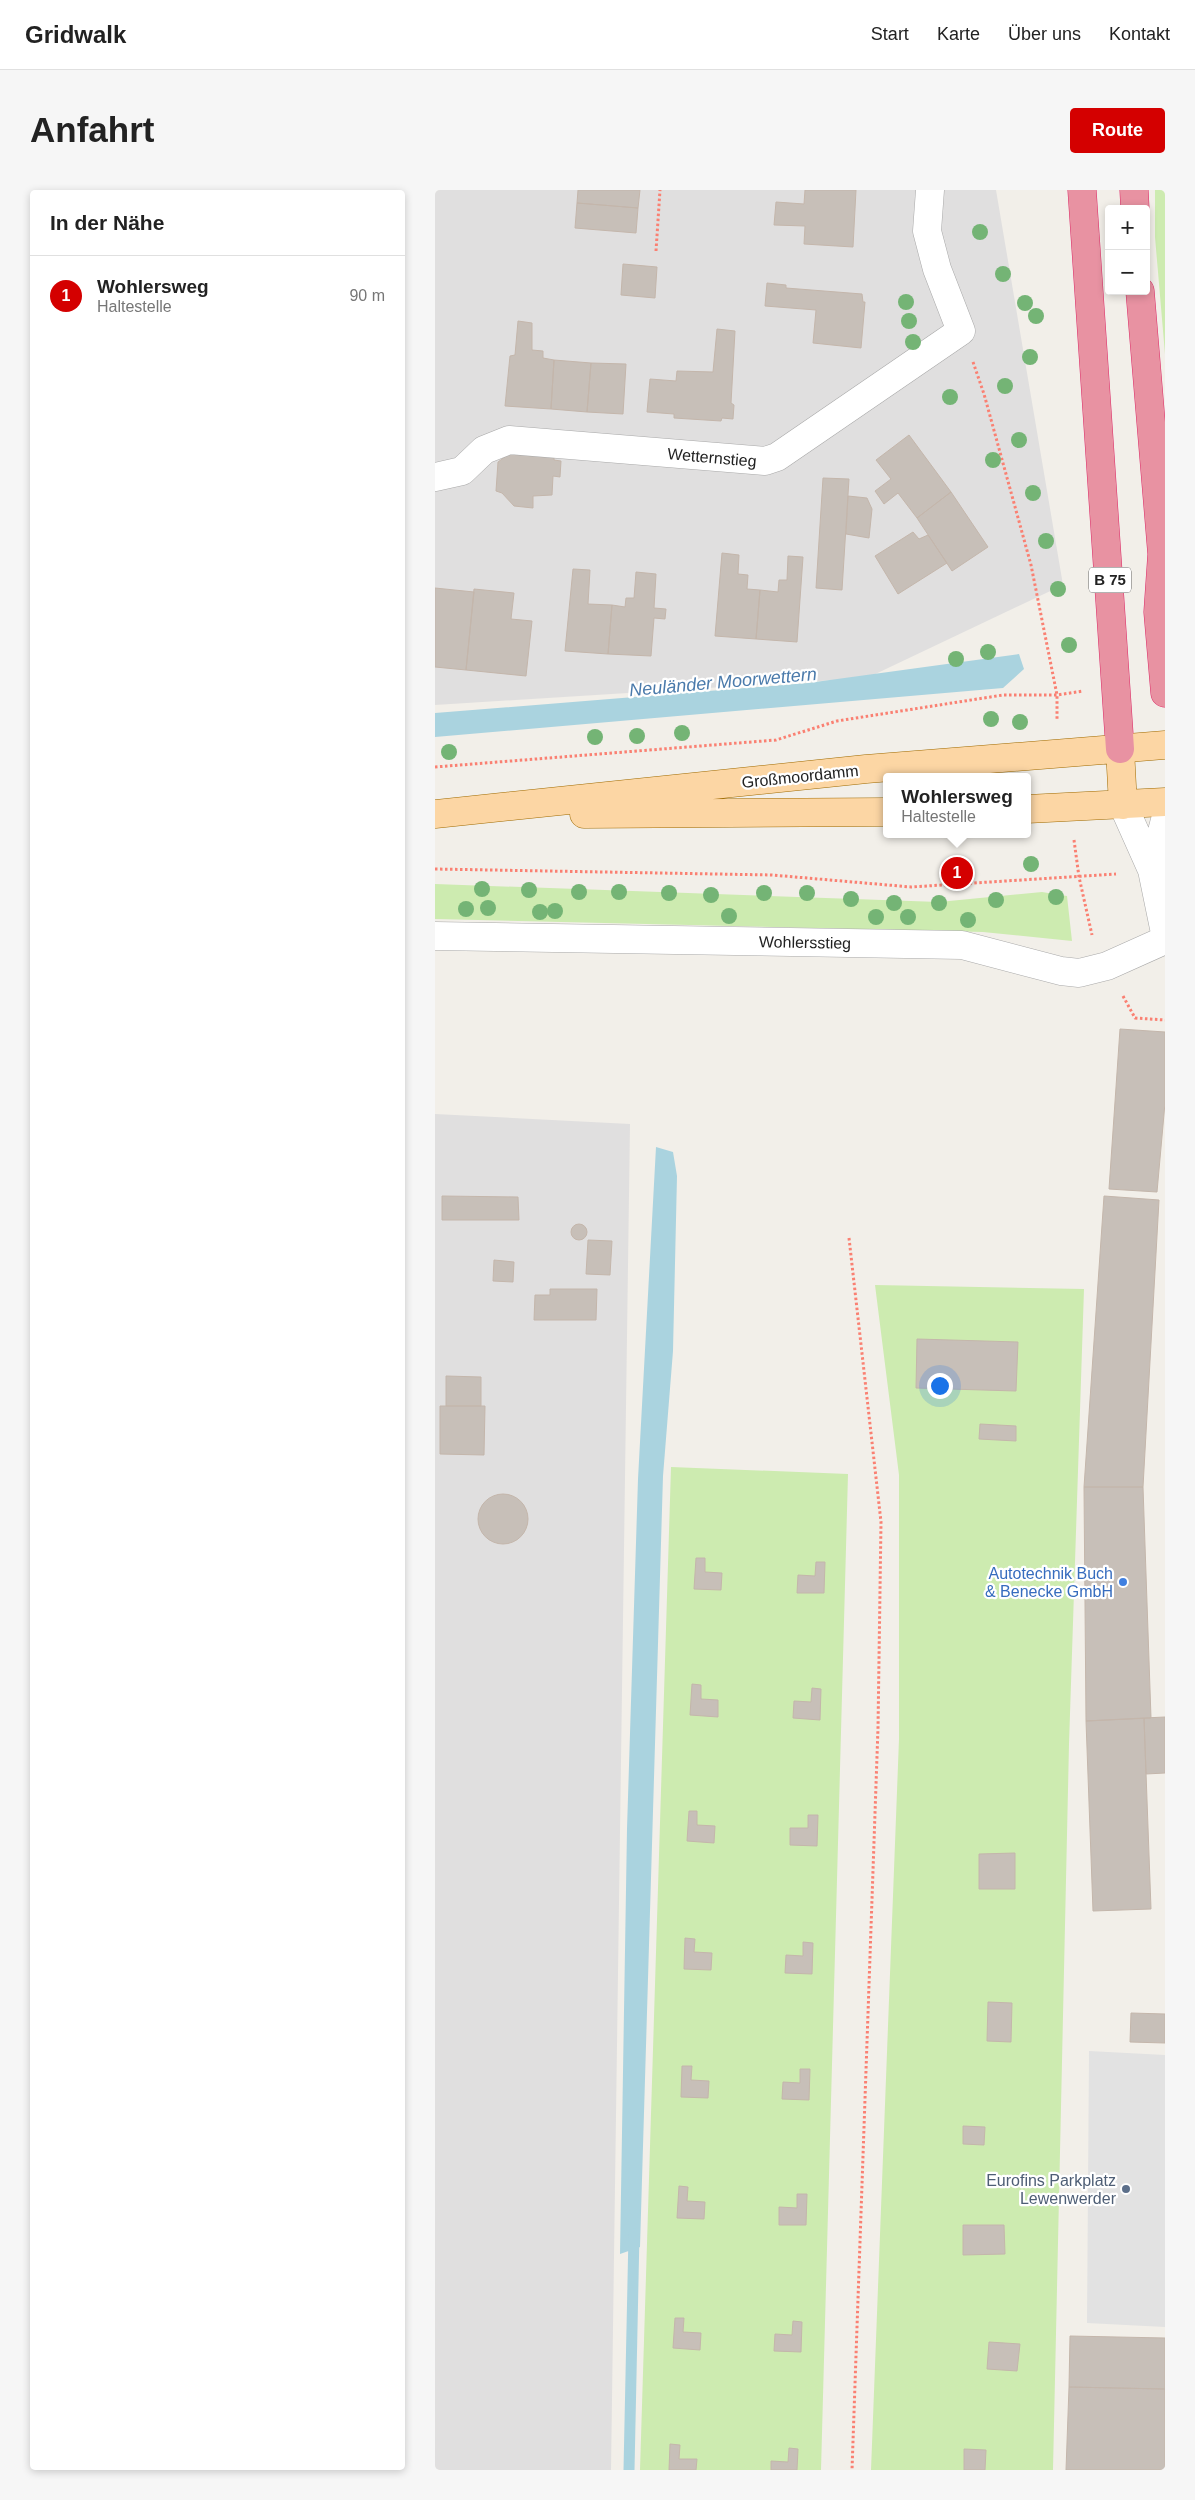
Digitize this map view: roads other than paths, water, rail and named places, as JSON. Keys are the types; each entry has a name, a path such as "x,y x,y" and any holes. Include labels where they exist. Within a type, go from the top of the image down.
{"highway":[{"name":"B 75","path":"1082,190 1120,749"},
{"path":"1134,190 1135,205"},
{"path":"1140,295 1164,557 1158,612 1165,693"}],"main road":[{"name":"Großmoordamm","path":"435,815 866,769 1165,745"},
{"path":"1120,749 1123,806"},
{"path":"1031,809 1123,806 1165,802"},
{"name":"Großmoordamm","path":"435,815 883,812"}],"street":[{"name":"Wetternstieg","path":"435,477 462,471 484,450 509,440 765,461 777,457 961,332 937,269 927,231 930,190"},
{"path":"1123,806 1152,870 1165,933"},
{"path":"1152,870 1165,820"},
{"name":"Wohlersstieg","path":"435,936 963,945 1061,972 1079,973 1107,966 1165,940"}],"water":[{"path":"1019,654 1024,669 1003,688 435,737 435,713 808,683"},
{"path":"656,1147 673,1152 677,1176 673,1351 663,1476 640,2247 620,2254 627,1829 638,1479"}],"waterway":[{"path":"629,2470 634,2234"}],"place":[{"name":"Wohlersweg","path":"957,873"},
{"name":"Autotechnik Buch & Benecke GmbH","path":"1123,1582"},
{"name":"Eurofins Parkplatz Lewenwerder","path":"1126,2189"}],"water label":[{"name":"Neuländer Moorwettern","path":"723,682"}]}
